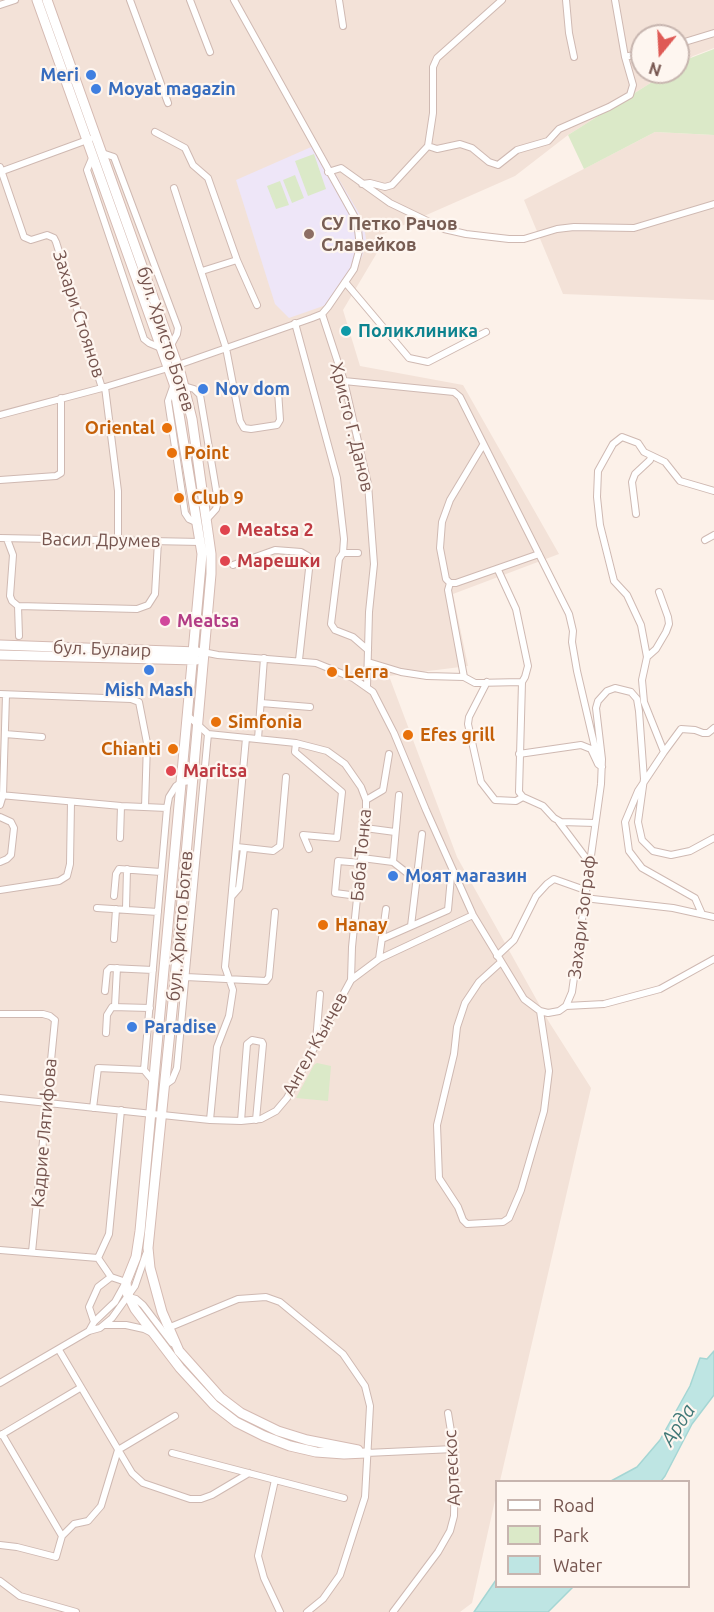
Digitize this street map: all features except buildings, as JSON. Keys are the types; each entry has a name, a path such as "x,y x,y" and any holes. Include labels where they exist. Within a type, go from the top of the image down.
{"main road":[{"name":"бул. Христо Ботев","path":"37,0 98,155 166,346 184,386 192,419 207,519 211,574 198,726 157,1114 148,1248 153,1281 168,1328 179,1350 220,1397 232,1407 252,1419 292,1436 340,1445 366,1453"},
{"name":"бул. Христо Ботев","path":"47,0 91,139"},
{"name":"бул. Христо Ботев","path":"160,1084 187,715 199,603 201,542 174,384 174,366"},
{"name":"бул. Булаир","path":"0,645 192,656"},
{"name":"бул. Булаир","path":"0,655 203,656"},
{"name":"бул. Христо Ботев","path":"126,1282 136,1257 157,1114"},
{"path":"126,1282 124,1296 180,1368 214,1405 249,1429 290,1446 316,1452 366,1453"}],"street":[{"path":"0,5 15,0"},
{"path":"130,0 168,103"},
{"path":"190,0 210,52"},
{"path":"0,415 104,388 322,314 354,268 360,247 359,228 344,196 328,172 234,0"},
{"path":"339,0 343,26"},
{"path":"362,184 370,183 385,187 392,185 428,146 433,114 433,68 437,58 502,0"},
{"path":"566,0 574,57"},
{"path":"428,146 437,149 460,144 472,148 489,162 498,165 518,150 548,141 559,129 630,95 633,85 625,57 615,0"},
{"path":"690,40 714,33"},
{"path":"625,57 630,56"},
{"path":"155,132 185,148 193,165 208,178 237,260 257,305"},
{"path":"0,170 91,139"},
{"path":"98,155 114,158 178,328 177,334 166,346"},
{"path":"328,172 341,168 390,203 444,229 517,240 566,228 634,228 714,204"},
{"name":"Захари Стоянов","path":"0,170 24,237 31,240 51,236 57,243 104,388"},
{"path":"174,188 226,348 240,422 244,428 277,425 280,420 278,391"},
{"path":"202,271 237,260"},
{"path":"345,282 409,358 419,362 436,359 486,332"},
{"name":"Христо Г. Данов","path":"322,314 344,381 363,457 371,516 374,564 367,687"},
{"path":"295,323 337,478 344,539 339,559 332,624 335,630 353,637 368,650"},
{"path":"344,381 454,392 460,397 572,622 577,671 597,752 602,759"},
{"path":"104,388 118,491 118,540"},
{"path":"0,480 56,476 61,473 61,398"},
{"path":"664,752 644,702 642,680 647,657 641,625 627,595 614,581 600,525 597,497 598,471 613,444 622,437 638,443 644,452 665,462 680,481 714,491"},
{"path":"483,445 450,500 442,522 440,548 446,579 450,583 456,583 539,554"},
{"path":"636,514 632,482 635,474 650,460 651,456"},
{"path":"705,540 714,535"},
{"path":"3,538 13,555 10,596 18,606 137,609 148,605 155,594 158,541"},
{"name":"Васил Друмев","path":"3,538 201,542"},
{"path":"233,565 275,550 301,552 308,556 310,560 299,660"},
{"path":"342,553 358,553"},
{"path":"498,570 511,596 520,623 528,666 522,682 518,786 523,797 543,807 559,821 589,862"},
{"path":"450,583 448,590 464,677"},
{"path":"647,657 656,649 668,628 668,616 658,592"},
{"path":"18,606 19,636"},
{"path":"203,656 299,660 327,667 373,692 394,733 473,915 524,999 540,1011 553,1012 566,1006 604,1004 660,989 714,959"},
{"path":"258,739 264,658"},
{"path":"368,662 401,672 427,676 464,677 475,683 522,682"},
{"path":"487,682 469,717 468,724 481,782 495,800 516,801 523,797"},
{"name":"Захари Зограф","path":"566,1006 572,992 601,783 602,759 597,720 598,701 607,691 615,688 624,689 631,692 637,699 644,779 638,822 640,836 648,848 664,855 681,854 714,838"},
{"path":"0,805 5,734 3,695 135,699 141,706 147,743 146,807"},
{"path":"261,703 310,707"},
{"path":"93,1108 98,1068 144,1070 160,1084 172,1080 177,1068 208,734 187,715"},
{"path":"702,914 695,898 642,868 628,851 625,822 644,779 681,729 708,733 714,728"},
{"path":"5,734 42,737"},
{"name":"Баба Тонка","path":"208,734 296,743 319,748 336,757 356,778 366,800 351,980"},
{"path":"210,1120 217,1047 229,1016 233,990 225,967 232,896 241,848 246,738"},
{"path":"296,743 295,752 342,792 337,838 303,835 309,849"},
{"path":"519,754 581,745 591,749 602,767"},
{"path":"366,800 383,790 388,754"},
{"path":"241,848 273,851 280,846 286,777"},
{"path":"144,1070 167,808 172,791 182,782 192,781"},
{"path":"2,795 167,808"},
{"path":"393,862 399,795"},
{"path":"0,890 59,881 67,876 70,864 70,802"},
{"path":"120,838 121,806"},
{"path":"0,816 11,822 14,828 11,855 0,862"},
{"path":"559,821 595,824"},
{"path":"364,828 395,832"},
{"path":"411,926 422,834"},
{"path":"358,896 335,893 338,861 393,862 416,879"},
{"path":"114,896 116,871 128,869 161,872"},
{"path":"126,909 128,869"},
{"path":"382,939 448,910 451,878"},
{"path":"540,1011 549,1071 544,1111 521,1190 509,1218 503,1222 467,1224 439,1179 437,1125 454,1054 457,1027 465,1003 479,982 514,940 536,896 554,879 584,894 714,917"},
{"path":"96,908 158,912"},
{"path":"114,939 116,909"},
{"path":"379,959 386,909"},
{"path":"186,977 262,982 268,980 275,912"},
{"name":"Ангел Кънчев","path":"0,1098 210,1120 241,1122 256,1120 276,1111 287,1098 351,980 379,959 473,915"},
{"path":"115,1006 117,968"},
{"path":"105,991 108,969 153,970"},
{"path":"316,1043 320,994"},
{"path":"106,1033 108,1011 115,1006 150,1008"},
{"name":"Кадрие Лятифова","path":"0,1014 50,1016 55,1020 32,1252"},
{"path":"241,1122 247,1044 252,1040 263,1044 256,1120"},
{"path":"98,1258 109,1234 121,1110"},
{"path":"89,1331 94,1322 124,1296 139,1278 148,1248"},
{"path":"0,1250 98,1258"},
{"path":"98,1258 111,1277 126,1282"},
{"path":"94,1322 89,1307 93,1296 104,1281 111,1277"},
{"path":"0,1383 103,1325 112,1318 124,1296"},
{"path":"124,1296 136,1299 143,1305 179,1350"},
{"path":"168,1328 228,1302 244,1297 266,1297 280,1302 343,1354 365,1386 370,1406 365,1497 340,1575 322,1599 308,1612"},
{"path":"103,1325 135,1326 156,1336"},
{"path":"58,1350 132,1473 143,1483 190,1499 207,1498 249,1473"},
{"path":"62,1536 1,1435 80,1388"},
{"name":"Артескос","path":"393,1612 438,1552 450,1531 454,1516 454,1449 448,1413"},
{"path":"0,1545 56,1557 62,1536 74,1524 88,1521 101,1506 118,1450 175,1416"},
{"path":"366,1453 454,1449"},
{"path":"172,1453 344,1498"},
{"path":"274,1480 258,1556 264,1578 280,1612"},
{"path":"0,1581 20,1596 76,1612"}],"shaded area":[{"path":"0,0 714,0 714,48 690,58 690,24 630,24 630,84 649,84 568,135 515,176 381,235 384,241 343,310 360,366 463,385 559,554 453,594 468,666 389,676 457,857 549,1022 591,1088 500,1480 495,1480 495,1500 472,1603 460,1612 0,1612"},
{"path":"655,132 714,135 714,300 563,294 524,200"},
{"name":"СУ Петко Рачов Славейков","path":"318,144 363,220 365,248 347,282 329,304 289,318 275,304 236,180"}],"green space":[{"path":"714,49 714,135 655,132 584,169 568,135 649,84 690,84 690,58"},
{"path":"314,154 326,189 308,196 295,161"},
{"path":"295,175 304,198 292,203 283,180"},
{"path":"280,181 289,205 276,209 267,186"},
{"path":"317,1063 331,1066 328,1101 296,1098 314,1065"}],"water":[{"name":"Арда","path":"714,1351 714,1395 692,1424 665,1476 662,1480 613,1480 637,1467 660,1440 690,1386 700,1358 707,1359"},
{"path":"495,1581 495,1588 572,1588 548,1612 474,1612"}],"place":[{"name":"Meri","path":"91,75"},
{"name":"Moyat magazin","path":"96,89"},
{"name":"СУ Петко Рачов Славейков","path":"309,234"},
{"name":"Поликлиника","path":"346,331"},
{"name":"Nov dom","path":"203,389"},
{"name":"Oriental","path":"167,428"},
{"name":"Point","path":"172,453"},
{"name":"Club 9","path":"179,498"},
{"name":"Meatsa 2","path":"225,530"},
{"name":"Марешки","path":"225,561"},
{"name":"Meatsa","path":"165,621"},
{"name":"Mish Mash","path":"149,670"},
{"name":"Lerra","path":"332,672"},
{"name":"Simfonia","path":"216,722"},
{"name":"Efes grill","path":"408,735"},
{"name":"Chianti","path":"173,749"},
{"name":"Maritsa","path":"171,771"},
{"name":"Моят магазин","path":"393,876"},
{"name":"Hanay","path":"323,925"},
{"name":"Paradise","path":"132,1027"}]}
